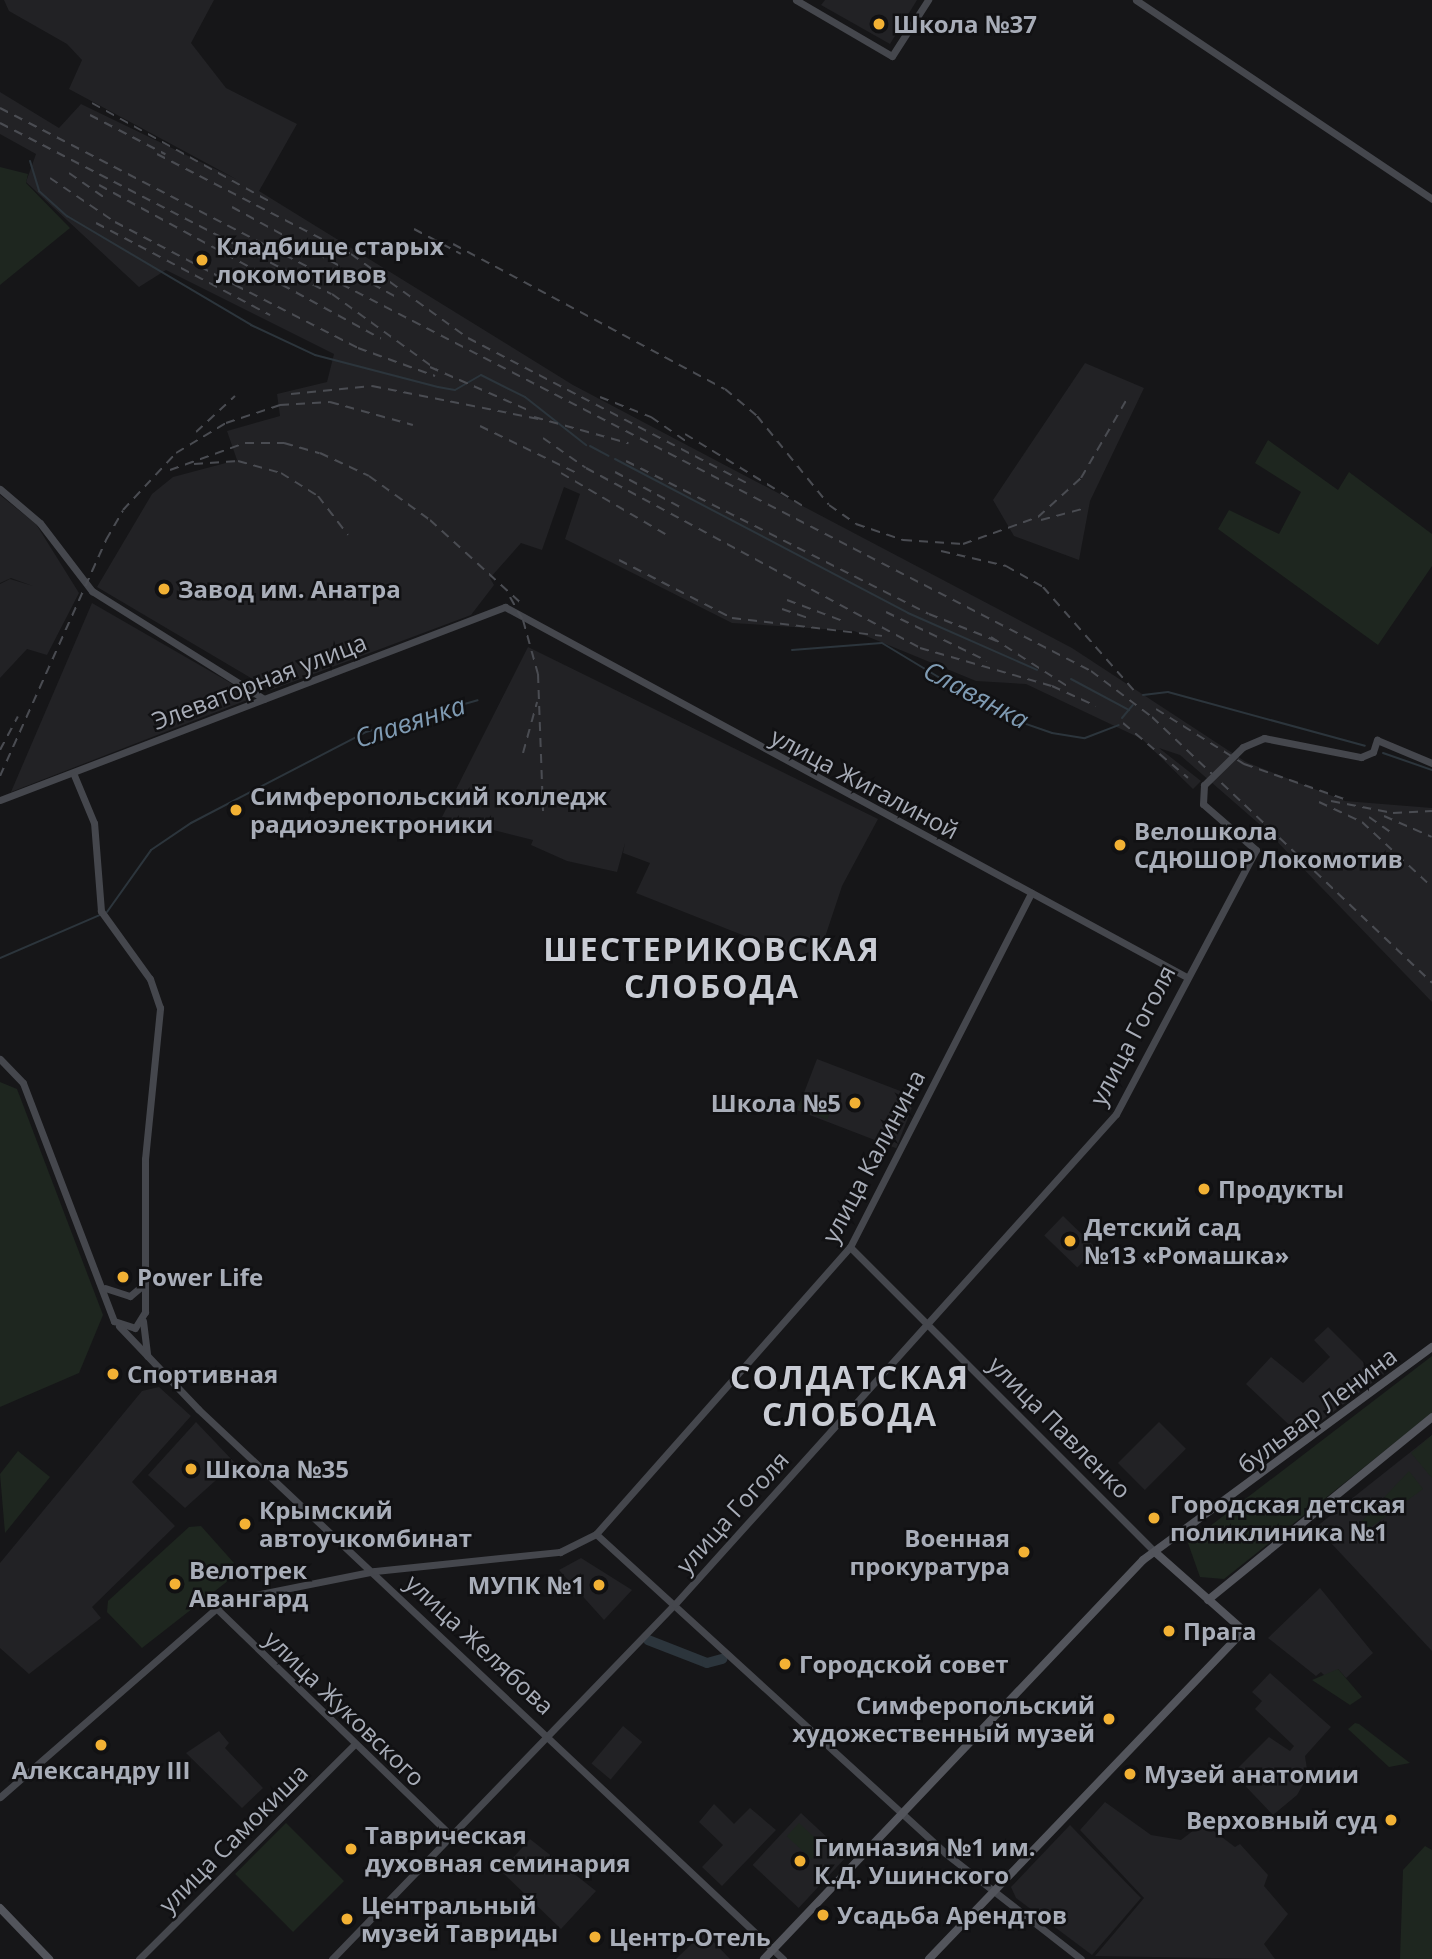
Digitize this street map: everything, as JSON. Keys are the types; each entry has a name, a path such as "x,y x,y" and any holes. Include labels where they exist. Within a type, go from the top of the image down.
{"main road":[{"path":"796,0 892,55 928,0"},
{"path":"1136,0 1432,199"},
{"path":"0,489 40,523 92,591 264,699"},
{"name":"Элеваторная улица","path":"1,801 505,607 527,623"},
{"name":"улица Жигалиной","path":"527,623 1185,976"},
{"name":"улица Гоголя","path":"332,1959 675,1604 930,1325 1116,1114 1185,976 1256,850 1203,804 1204,785 1243,747 1264,738 1361,757 1373,752 1377,740 1432,763"},
{"path":"74,775 94,823 101,911 150,979 160,1008 145,1159 142,1321 149,1360"},
{"name":"улица Калинина","path":"596,1534 850,1247 1031,893"},
{"path":"0,1059 23,1083 119,1325 131,1329 142,1321"},
{"name":"улица Павленко","path":"850,1247 1156,1553 1244,1631 994,1894"},
{"path":"112,1311 144,1285"},
{"path":"104,1288 128,1296 144,1307"},
{"name":"улица Желябова","path":"119,1325 149,1360 548,1734 783,1959"},
{"name":"бульвар Ленина","path":"764,1959 1156,1553 1432,1347"},
{"path":"1208,1600 1432,1418"},
{"path":"0,1797 215,1607 236,1597 375,1571 560,1552 596,1534 902,1814 994,1894 1081,1959"},
{"name":"улица Жуковского","path":"215,1607 354,1745 450,1835"},
{"name":"улица Самокиша","path":"139,1959 354,1745"},
{"path":"0,1789 15,1783"},
{"path":"929,1959 994,1894"},
{"path":"0,1908 49,1959"}],"shaded area":[{"path":"4,0 214,0 191,43 226,88 297,124 259,191 573,385 1072,648 1246,762 1345,801 1432,808 1432,1002 1265,829 1180,755 1159,748 1201,781 1193,789 1142,739 1026,684 976,681 854,631 732,623 565,539 580,494 564,487 542,550 521,543 490,578 494,585 471,615 271,690 97,587 152,494 173,477 237,460 227,431 280,416 277,394 327,382 334,354 166,270 139,287 26,182 36,154 0,134 0,92 59,128 81,104 236,179 69,89 82,60 67,44 9,11"},
{"name":"Школа №37","path":"825,0 917,0 890,44 821,5"},
{"path":"0,167 28,174 26,183 70,228 0,285"},
{"path":"1085,363 1144,388 1090,501 1079,560 1014,536 993,500"},
{"path":"1268,440 1338,490 1349,472 1432,534 1432,566 1378,645 1218,529 1229,510 1279,534 1301,492 1255,463"},
{"path":"0,495 36,524 79,593 47,655 27,649 0,678 0,584 10,579 33,586 11,578 0,583"},
{"path":"92,603 255,697 11,792"},
{"path":"528,647 878,819 842,886 823,943 832,948 827,958 817,953 813,963 636,893 650,863 623,853 625,843 617,872 567,861 531,845 533,840 442,817"},
{"name":"Школа №5","path":"817,1059 916,1097 896,1148 797,1110"},
{"path":"0,1082 17,1089 103,1315 79,1373 0,1407"},
{"path":"804,1092 834,1104 827,1120 798,1108"},
{"name":"Детский сад №13 «Ромашка»","path":"1063,1216 1096,1248 1077,1267 1044,1235"},
{"path":"1328,1327 1367,1366 1373,1361 1384,1374 1301,1436 1246,1384 1271,1357 1303,1383 1330,1357 1314,1340"},
{"path":"1432,1356 1432,1413 1224,1579 1200,1577 1188,1543"},
{"path":"159,1387 191,1416 132,1482 175,1526 92,1607 101,1618 29,1674 0,1648 0,1563 142,1391"},
{"name":"Школа №35","path":"196,1422 235,1463 185,1508 148,1475"},
{"path":"1159,1422 1186,1449 1145,1490 1118,1463"},
{"path":"1432,1435 1432,1651 1316,1527"},
{"path":"1432,1435 1432,1478 1411,1453"},
{"path":"18,1451 50,1477 5,1533 0,1474"},
{"path":"1409,1471 1423,1489 1367,1530 1362,1521"},
{"name":"Велотрек Авангард","path":"201,1526 234,1563 229,1580 142,1648 107,1612 108,1601 189,1527"},
{"name":"МУПК №1","path":"581,1558 632,1590 604,1620 559,1570"},
{"path":"1320,1588 1373,1653 1346,1678 1338,1669 1328,1679 1321,1672 1316,1676 1268,1638"},
{"path":"1338,1669 1362,1697 1350,1705 1312,1680"},
{"path":"1270,1673 1331,1727 1305,1756 1308,1776 1297,1795 1273,1815 1233,1773 1269,1737 1290,1751 1294,1746 1255,1709 1262,1701 1252,1692"},
{"path":"1355,1723 1410,1763 1389,1767 1348,1729"},
{"path":"623,1726 642,1742 611,1780 592,1764"},
{"path":"219,1731 229,1743 225,1748 263,1788 242,1808 186,1753"},
{"path":"1105,1802 1151,1835 1181,1840 1203,1823 1235,1847 1240,1844 1268,1875 1264,1886 1288,1914 1264,1944 1275,1959 1095,1956 1144,1898 1080,1830"},
{"path":"714,1804 734,1824 750,1808 776,1830 722,1886 702,1867 723,1845 699,1822"},
{"name":"Гимназия №1 им. К.Д. Ушинского","path":"801,1813 847,1856 799,1908 753,1865"},
{"path":"286,1823 344,1881 293,1932 235,1874"},
{"path":"799,1823 824,1846 812,1859 787,1836"},
{"path":"1070,1825 1141,1898 1092,1955 1016,1898 1011,1887"},
{"path":"530,1839 596,1891 561,1929 501,1871"},
{"path":"1425,1846 1432,1850 1432,1959 1400,1959 1403,1870"},
{"path":"704,1932 730,1959 676,1959"}],"waterway":[{"path":"30,161 39,191 67,216 251,325 315,355 438,387 455,390 481,375 525,397 586,445"},
{"path":"590,446 609,456"},
{"path":"615,459 908,613 1037,670"},
{"name":"Славянка","path":"792,650 882,643 1003,716 1052,733 1085,738 1119,725"},
{"path":"1071,679 1129,710"},
{"name":"Славянка","path":"1143,695 1168,692 1365,746"},
{"name":"Славянка","path":"107,912 151,850 191,823 366,732 478,700"},
{"name":"Славянка","path":"1122,718 1133,705"},
{"name":"Славянка","path":"1383,753 1432,770"},
{"name":"Славянка","path":"0,958 100,915"},
{"path":"648,1640 707,1663 722,1659"}],"railway":[{"path":"92,103 269,201"},
{"path":"0,108 1091,671 1152,717 1432,983"},
{"path":"90,115 165,154"},
{"path":"0,123 332,294 437,370"},
{"path":"157,154 351,254 468,338 749,484"},
{"path":"69,173 105,198"},
{"path":"50,178 115,222 235,285 358,348 435,376"},
{"path":"99,185 381,339"},
{"path":"232,207 398,298"},
{"path":"96,223 270,315"},
{"path":"414,229 461,254"},
{"path":"453,244 725,389 757,416 829,505 856,524 903,540 963,544 1038,517 1081,478 1127,399"},
{"path":"430,367 530,411"},
{"path":"291,394 372,386 544,420"},
{"path":"196,432 235,396"},
{"path":"600,397 651,417 690,444"},
{"path":"0,776 106,540 123,510 176,453 226,423 280,405 330,402 413,425"},
{"path":"534,417 628,443"},
{"path":"480,426 579,474"},
{"path":"685,434 806,508"},
{"path":"543,438 586,468 920,648 1052,686 1096,706"},
{"path":"170,470 245,443 284,443 320,453 369,476 430,520 521,603"},
{"path":"194,464 238,461 281,473 318,496 348,535"},
{"path":"626,461 929,614 997,641"},
{"path":"615,472 680,507"},
{"path":"561,473 665,534"},
{"path":"1041,520 1082,509"},
{"path":"941,551 1006,566 1043,587 1137,694"},
{"path":"619,560 732,618 882,636"},
{"path":"510,597 523,620 538,674 543,812"},
{"path":"787,600 843,621"},
{"path":"782,609 811,619"},
{"path":"886,612 987,661"},
{"path":"991,637 1067,686"},
{"path":"523,753 537,702"},
{"path":"1156,709 1244,764 1344,799"},
{"path":"0,750 18,716"},
{"path":"1123,723 1188,778"},
{"path":"1331,801 1393,813 1432,811"},
{"path":"1319,802 1362,822 1432,887"},
{"path":"1384,816 1432,837"},
{"path":"1369,817 1392,833"}],"place":[{"name":"Школа №37","path":"879,24"},
{"name":"Кладбище старых локомотивов","path":"202,260"},
{"name":"Завод им. Анатра","path":"164,589"},
{"name":"Симферопольский колледж радиоэлектроники","path":"236,810"},
{"name":"Велошкола СДЮШОР Локомотив","path":"1120,845"},
{"name":"Школа №5","path":"855,1103"},
{"name":"Продукты","path":"1204,1189"},
{"name":"Детский сад №13 «Ромашка»","path":"1070,1241"},
{"name":"Power Life","path":"123,1277"},
{"name":"Спортивная","path":"113,1374"},
{"name":"Школа №35","path":"191,1469"},
{"name":"Городская детская поликлиника №1","path":"1154,1518"},
{"name":"Крымский автоучкомбинат","path":"245,1524"},
{"name":"Военная прокуратура","path":"1024,1552"},
{"name":"Велотрек Авангард","path":"175,1584"},
{"name":"МУПК №1","path":"599,1585"},
{"name":"Прага","path":"1169,1631"},
{"name":"Городской совет","path":"785,1664"},
{"name":"Симферопольский художественный музей","path":"1109,1719"},
{"name":"Александру III","path":"101,1745"},
{"name":"Музей анатомии","path":"1130,1774"},
{"name":"Верховный суд","path":"1391,1820"},
{"name":"Таврическая духовная семинария","path":"351,1849"},
{"name":"Гимназия №1 им. К.Д. Ушинского","path":"800,1861"},
{"name":"Усадьба Арендтов","path":"823,1915"},
{"name":"Центральный музей Тавриды","path":"347,1919"},
{"name":"Центр-Отель","path":"595,1937"}],"district":[{"name":"ШЕСТЕРИКОВСКАЯ СЛОБОДА","path":"712,968"},
{"name":"СОЛДАТСКАЯ СЛОБОДА","path":"850,1396"}]}
